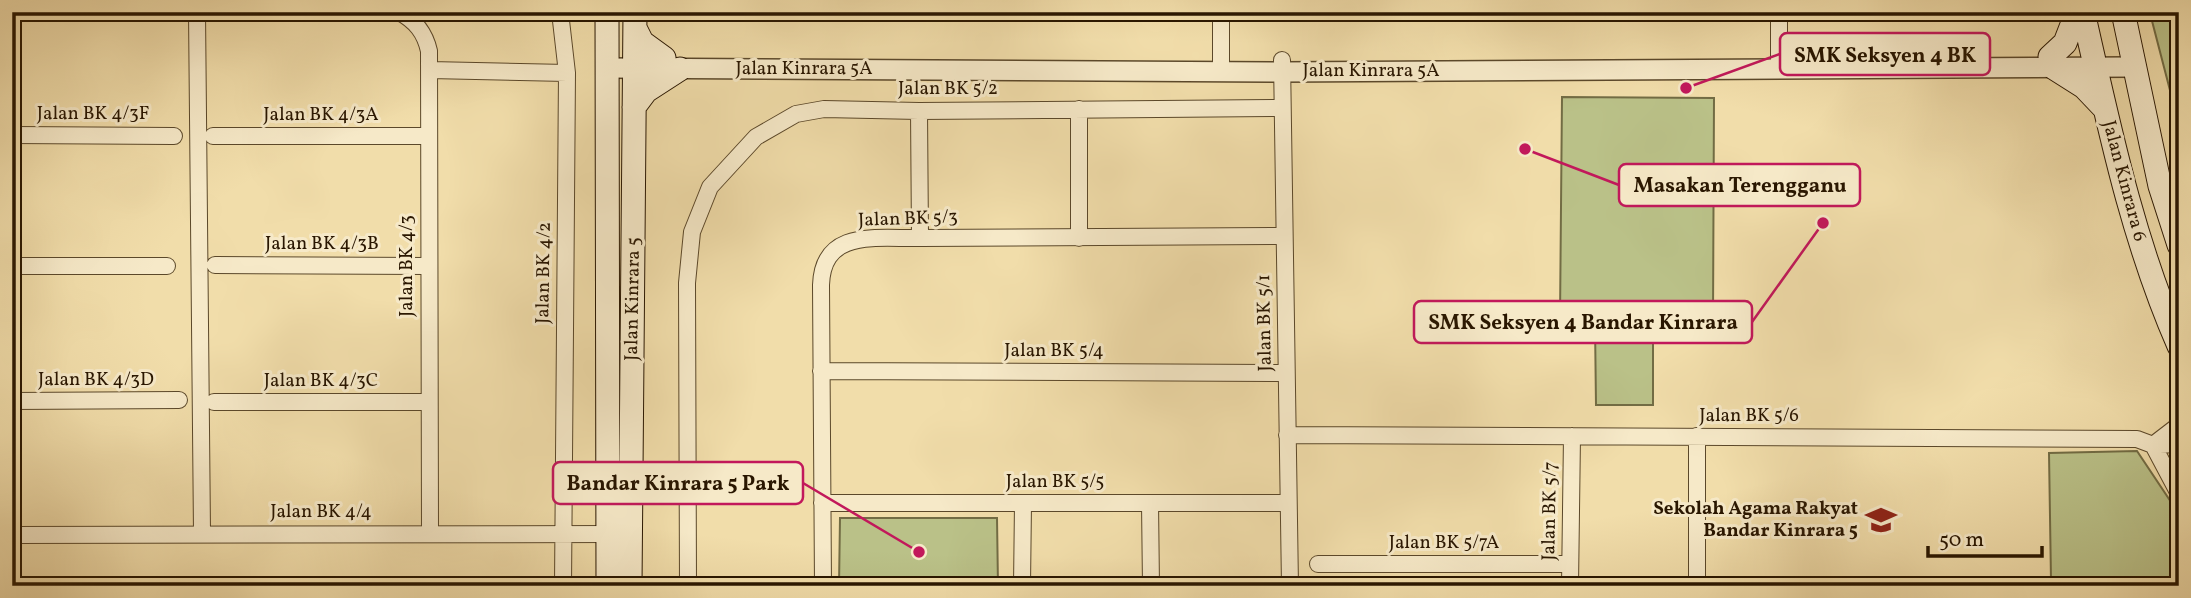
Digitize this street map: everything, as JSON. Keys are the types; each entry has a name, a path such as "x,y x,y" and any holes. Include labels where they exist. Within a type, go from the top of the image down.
{"main road":[{"name":"Jalan Kinrara 5","path":"607,12 620,534 630,586"},
{"path":"2077,12 2065,43 2052,63 2105,108"},
{"name":"Jalan Kinrara 6","path":"2083,12 2138,241 2179,346"},
{"name":"Jalan Kinrara 6","path":"2123,12 2160,186 2179,245"},
{"name":"Jalan Kinrara 5","path":"608,586 620,534 635,20"},
{"path":"634,107 672,63 642,42 635,20"}],"street":[{"path":"197,12 202,533"},
{"name":"Jalan BK 4/3","path":"399,12 416,24 426,38 429,70 429,533"},
{"name":"Jalan BK 4/2","path":"560,12 567,74 563,586"},
{"path":"1221,12 1221,65"},
{"path":"1779,12 1779,63"},
{"name":"Jalan Kinrara 5A","path":"608,63 1282,66 2132,62"},
{"name":"Jalan BK 5/1","path":"1282,66 1290,586"},
{"path":"429,70 567,74"},
{"name":"Jalan BK 5/2","path":"688,586 687,283 692,232 710,187 756,137 796,114 824,109 919,111 1282,108"},
{"path":"1079,109 1079,238"},
{"path":"919,111 920,238"},
{"name":"Jalan BK 4/3F","path":"12,135 174,136"},
{"name":"Jalan BK 4/3A","path":"213,136 429,136"},
{"name":"Jalan BK 5/3","path":"823,586 821,285 826,258 834,248 847,243 920,238 1284,236"},
{"name":"Jalan BK 4/3B","path":"215,265 428,266"},
{"path":"12,267 167,266"},
{"name":"Jalan BK 5/4","path":"821,371 1286,373"},
{"name":"Jalan BK 4/3D","path":"12,401 179,400"},
{"name":"Jalan BK 4/3C","path":"214,402 428,402"},
{"path":"2179,425 2153,445 2179,494"},
{"name":"Jalan BK 5/6","path":"1287,435 2137,439 2153,445 2179,444"},
{"name":"Jalan BK 5/7","path":"1570,586 1572,436"},
{"path":"1697,586 1698,436"},
{"name":"Jalan BK 5/5","path":"822,503 1289,503"},
{"path":"1022,586 1023,503"},
{"path":"1150,503 1151,586"},
{"name":"Jalan BK 4/4","path":"12,535 620,534"},
{"name":"Jalan BK 5/7A","path":"1318,564 1570,564"}],"green space":[{"path":"2151,12 2179,12 2179,125 2151,17"},
{"path":"1562,97 1714,98 1713,319 1560,318"},
{"path":"1653,323 1653,405 1596,405 1595,324"},
{"path":"2137,451 2179,514 2179,586 2100,586 2099,581 2051,580 2049,453"},
{"path":"840,518 997,518 998,586 839,586"},
{"path":"404,578 404,586 12,586 12,581"}],"place":[{"name":"SMK Seksyen 4 BK","path":"1686,88"},
{"name":"Masakan Terengganu","path":"1525,149"},
{"name":"SMK Seksyen 4 Bandar Kinrara","path":"1823,223"},
{"name":"Sekolah Agama Rakyat Bandar Kinrara 5","path":"1881,520"},
{"name":"Bandar Kinrara 5 Park","path":"919,552"}]}
